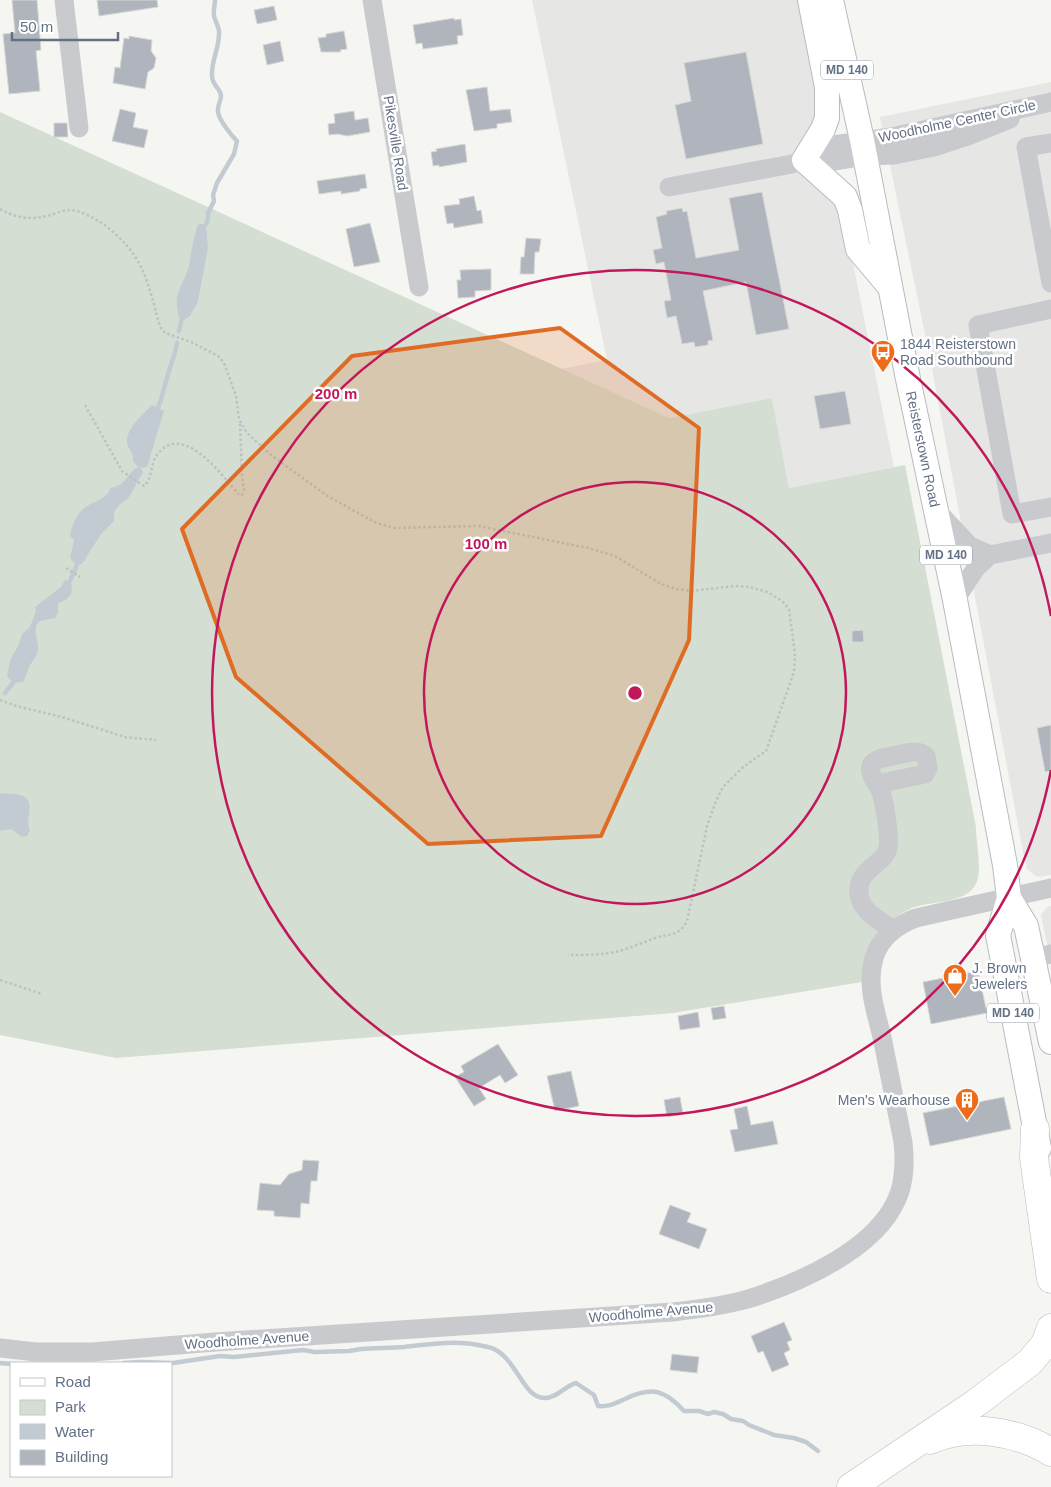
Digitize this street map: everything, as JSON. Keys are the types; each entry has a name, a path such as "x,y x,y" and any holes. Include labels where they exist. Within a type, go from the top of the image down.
{"highway":[{"path":"1035,1129 1034,1158 1051,1279"},
{"path":"851,1487 976,1403 1030,1362 1045,1344 1051,1328"},
{"path":"874,1472 942,1434 962,1431 1000,1433 1020,1438 1051,1452"}],"main road":[{"path":"810,0 827,88 827,118 820,134 804,160 844,197 850,210 858,249 891,290"},
{"name":"Reisterstown Road","path":"831,0 864,148 908,379 955,600 1005,865 1009,898 998,935 1035,1129 1051,1200"},
{"name":"Reisterstown Road","path":"1009,898 1042,956 1051,1041"}],"street":[{"path":"64,0 79,128"},
{"name":"Pikesville Road","path":"372,0 420,287"},
{"name":"Woodholme Center Circle","path":"669,187 792,164 804,160 818,149 864,148 900,135 1051,102"},
{"path":"1051,143 1026,148 1051,283"},
{"path":"1051,309 978,325 1012,514 1051,507"},
{"path":"936,510 970,546 990,555"},
{"path":"955,600 976,568 990,555 1051,543"},
{"path":"877,784 925,774 928,768 926,756 913,751 877,759 872,764 870,770 877,784 882,793 888,849 885,856 867,871 861,881 860,899 864,907 893,930"},
{"name":"Woodholme Avenue","path":"0,1348 36,1352 76,1352 673,1312 748,1299 784,1286 844,1255 863,1241 878,1228 888,1214 897,1199 902,1184 905,1162 904,1142 871,986 874,958 882,943 902,923 916,918 1051,888"}],"path":[{"path":"0,209 11,216 24,218 40,218 70,210 79,212 98,221 116,234 129,247 142,267 160,327 165,333 191,342 218,356 224,363 236,396 244,490 242,495 218,470 189,445 181,442 172,443 163,448 156,456 148,482 144,486 122,471 85,405"},
{"path":"239,419 247,433 271,455 326,495 374,522 394,528 478,526 588,548 615,556 661,584 676,589 691,591 735,586 750,587 767,592 781,600 789,609 795,654 794,672 790,685 766,751 743,767 723,787 716,801 707,826 687,921 683,929 674,935 659,937 616,952 568,955"},
{"path":"66,568 80,577"},
{"path":"0,700 16,706 62,716 125,737 156,740"},
{"path":"0,980 42,994"}],"highlighted area":[{"path":"560,328 699,428 689,640 601,836 428,844 236,677 182,529 352,356"}],"shaded area":[{"path":"532,0 800,0 894,467 789,488 772,398 669,418 561,369 607,360"},
{"path":"1051,82 1051,875 1037,877 1027,869 1025,862 930,358 880,117"},
{"path":"1051,906 1051,962 1041,915 1047,907"}],"green space":[{"path":"0,112 669,418 772,398 789,488 905,465 976,827 979,872 974,887 960,897 912,908 889,923 862,982 673,1013 116,1058 0,1035"}],"water":[{"path":"199,224 206,224 208,248 198,301 190,316 184,320 179,317 177,300 188,269"},
{"path":"152,405 164,411 147,467 140,468 143,472 128,499 119,505 114,512 114,521 101,534 82,564 75,564 70,558 74,540 70,536 74,522 82,510 103,498 110,488 120,485 138,467 133,461 127,437 136,422"},
{"path":"65,580 70,581 72,592 66,600 58,603 58,613 55,618 41,621 37,625 38,652 23,682 13,683 7,676 10,660 22,634 30,627 36,611 35,607 61,587"},
{"path":"0,793 20,795 28,801 30,830 27,836 22,837 11,829 0,831"}],"building":[{"path":"12,0 37,0 41,50 36,51 40,91 9,94 3,34 15,33"},
{"path":"97,0 157,0 158,7 99,16"},
{"path":"274,6 277,20 257,24 254,10"},
{"path":"454,18 454,20 461,19 463,35 457,36 458,44 423,49 422,43 416,44 413,25"},
{"path":"344,31 347,49 340,50 341,52 321,52 318,38 326,37 326,34"},
{"path":"129,36 152,40 151,51 156,58 154,68 148,72 145,89 113,83 115,67 120,68 124,38 129,39"},
{"path":"280,41 284,61 267,65 263,45"},
{"path":"746,52 763,144 686,159 675,105 691,101 684,63"},
{"path":"487,87 490,111 510,109 512,122 497,124 497,128 474,131 466,90"},
{"path":"120,109 136,113 133,127 148,130 144,148 112,141"},
{"path":"354,111 355,120 368,118 370,132 347,136 329,135 328,124 335,123 334,114"},
{"path":"54,123 67,123 68,137 54,137"},
{"path":"465,144 467,162 439,167 439,165 433,166 431,152 437,151 436,149"},
{"path":"365,174 367,188 341,194 341,191 319,194 317,181"},
{"path":"762,192 789,329 756,335 746,282 703,291 713,340 708,341 708,345 695,347 694,342 682,344 676,316 667,318 664,301 671,300 664,262 656,264 653,250 662,248 656,217 667,214 666,211 682,208 683,212 687,211 696,258 739,250 729,198"},
{"path":"474,196 477,211 481,210 483,223 454,228 453,223 447,224 444,206 460,204 459,199"},
{"path":"370,223 380,262 354,267 346,229"},
{"path":"526,238 541,239 539,252 535,252 534,274 520,274 521,257 524,257"},
{"path":"491,269 491,290 475,291 475,297 458,298 457,280 461,280 460,270"},
{"path":"845,391 851,424 820,429 814,396"},
{"path":"863,630 864,642 852,642 852,631"},
{"path":"1051,725 1051,771 1045,772 1037,728"},
{"name":"J. Brown Jewelers","path":"978,971 987,1013 931,1024 923,982"},
{"path":"724,1006 726,1018 713,1020 711,1008"},
{"path":"698,1012 700,1027 680,1030 678,1016"},
{"path":"498,1044 518,1075 505,1083 500,1075 479,1088 486,1099 474,1106 455,1077 464,1072 461,1066"},
{"path":"571,1071 579,1106 555,1111 547,1076"},
{"path":"680,1097 683,1114 667,1117 664,1100"},
{"name":"Men's Wearhouse","path":"1004,1097 1011,1129 930,1146 923,1113"},
{"path":"747,1106 751,1125 773,1121 778,1144 735,1152 730,1130 738,1129 734,1109"},
{"path":"303,1160 319,1161 317,1181 311,1181 309,1204 301,1203 300,1218 274,1216 274,1211 257,1210 260,1183 280,1185 289,1174 302,1170"},
{"path":"670,1205 691,1213 687,1222 707,1229 699,1249 659,1234"},
{"path":"784,1322 792,1340 787,1342 790,1350 784,1353 789,1365 772,1372 763,1351 758,1353 751,1336"},
{"path":"672,1354 699,1357 697,1373 670,1370"}],"waterway":[{"path":"206,224 208,213 214,201 213,195 217,183 234,154 237,141 219,115 221,94 212,79 219,31 214,16 215,0"},
{"path":"179,331 182,318"},
{"path":"158,408 177,343"},
{"path":"70,581 77,565"},
{"path":"5,693 13,683"},
{"path":"172,1363 220,1356 234,1357 303,1350 315,1352 349,1351 466,1343 498,1351 512,1366 530,1391 537,1396 549,1397 576,1383 594,1395 598,1406 606,1406 643,1392 658,1392 671,1398 684,1411 723,1414 731,1419 743,1421 774,1435 806,1442 818,1451"},
{"path":"0,1363 10,1364"}],"place":[{"name":"1844 Reisterstown Road Southbound","path":"883,373"},
{"name":"J. Brown Jewelers","path":"955,997"},
{"name":"Men's Wearhouse","path":"967,1121"}]}
